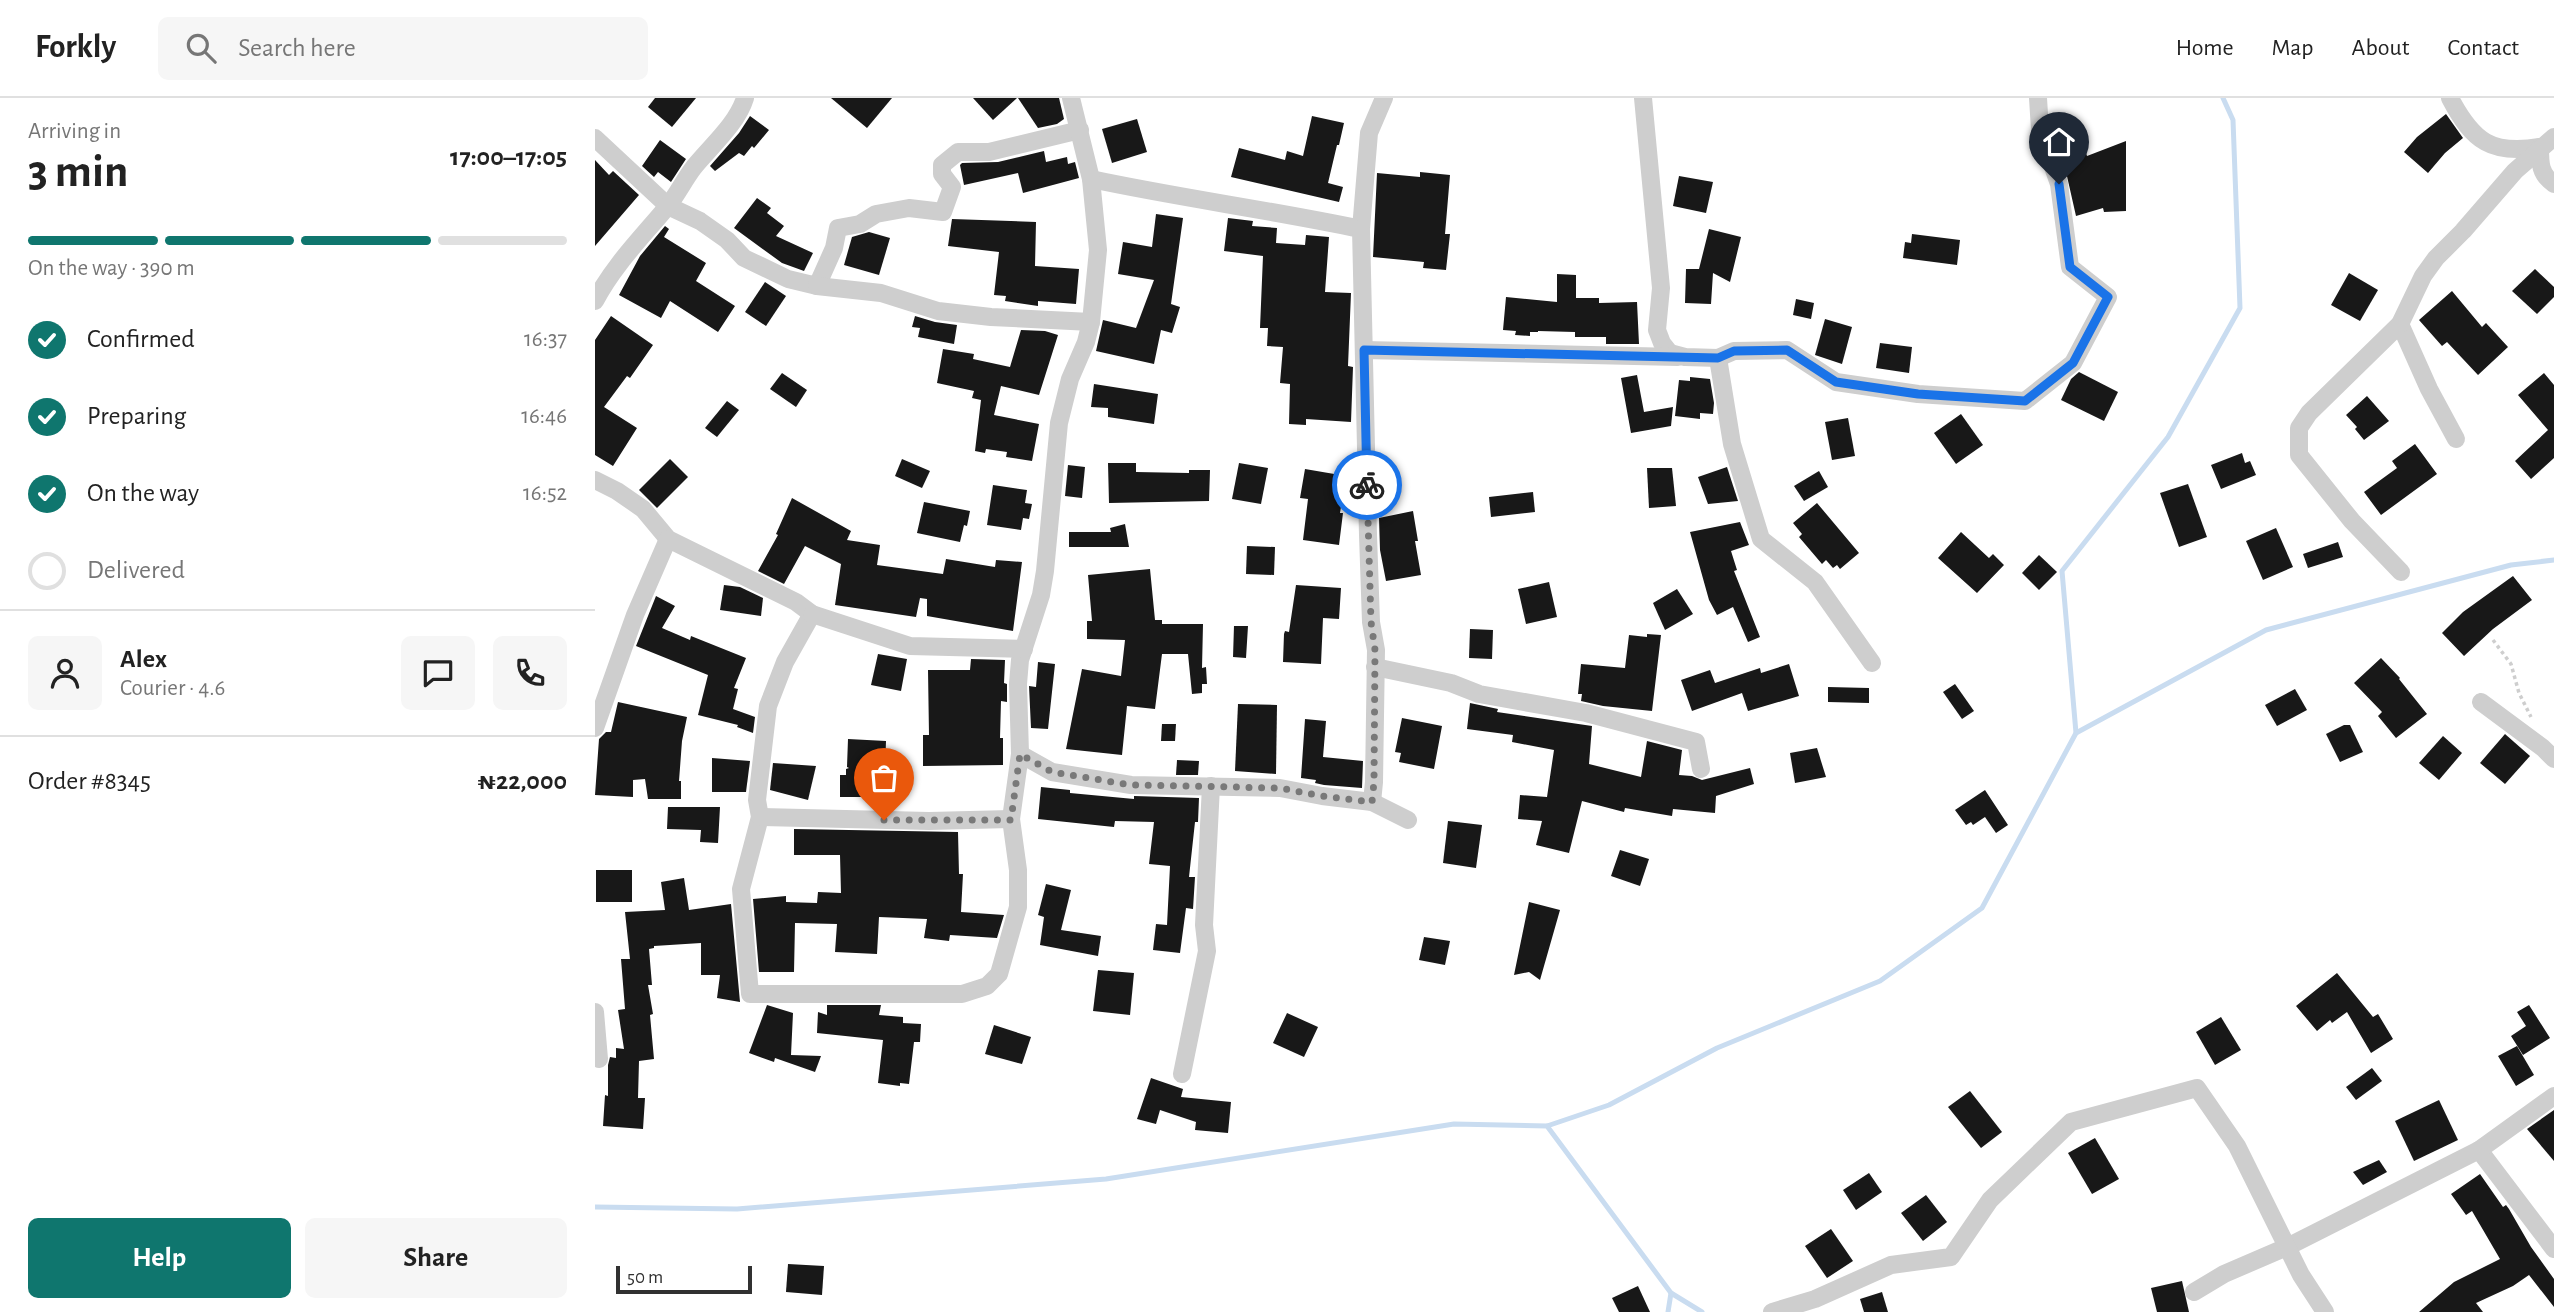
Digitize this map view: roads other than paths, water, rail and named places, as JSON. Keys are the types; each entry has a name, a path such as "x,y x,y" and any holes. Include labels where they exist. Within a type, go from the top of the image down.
{"street":[{"path":"595,301 637,240 668,206 693,169 743,106 745,98"},
{"path":"812,614 785,662 768,706 757,800 760,817 741,890 750,994 962,994 987,986 999,975 1018,907 1018,870 1011,820 1020,754 1020,660 1041,596 1059,424 1070,379 1086,342 1091,322 1098,250 1091,178 1070,98"},
{"path":"1372,802 1375,667 1368,535 1361,229 1369,133 1384,98"},
{"path":"1643,98 1661,288 1657,330 1670,353 1685,357"},
{"path":"1364,350 1718,358 1734,351 1787,350 1836,382 1918,394 2025,401 2073,363 2108,297 2070,267 2059,184 2040,130 2038,98"},
{"path":"2450,98 2466,123 2482,140 2499,149 2517,151 2547,142"},
{"path":"817,286 834,247 838,229 860,224 876,214 909,208 943,212 952,187 942,174 941,165 958,152 989,152 1080,130"},
{"path":"595,138 668,206 700,221 727,240 744,258 788,279 817,286 881,293 938,311 991,317 1091,322"},
{"path":"2547,142 2540,162 2545,177 2554,184"},
{"path":"2401,572 2352,521 2299,455 2299,428 2309,413 2400,324 2423,276 2436,258 2463,232 2515,172 2547,142"},
{"path":"1091,178 1361,229"},
{"path":"2400,324 2429,389 2456,439"},
{"path":"1718,358 1732,444 1761,539 1815,582 1872,663"},
{"path":"595,480 643,509 668,540 796,602 812,614 909,646 1024,649"},
{"path":"595,728 635,615 668,540"},
{"path":"1375,667 1451,683 1479,694 1586,713 1696,742 1701,769"},
{"path":"2481,702 2554,759"},
{"path":"1020,754 1052,772 1108,782 1280,788 1372,802 1408,820"},
{"path":"1182,1074 1207,951 1204,925 1211,786"},
{"path":"760,817 1011,820"},
{"path":"595,1012 600,1059"},
{"path":"1772,1312 1815,1299 1891,1265 1951,1257 1990,1200 2071,1122 2197,1088 2237,1146 2289,1246 2301,1275 2325,1312"},
{"path":"2194,1292 2224,1274 2289,1246 2479,1150 2554,1096"},
{"path":"2479,1150 2554,1249"}],"waterway":[{"path":"2076,733 2062,571 2168,437 2240,308 2233,120 2223,98"},
{"path":"1547,1126 1609,1105 1717,1048 1880,981 1982,908 2076,733 2266,630 2511,565 2554,560"},
{"path":"595,1207 737,1209 1106,1179 1454,1124 1547,1126 1671,1293 1702,1312"},
{"path":"1668,1312 1671,1293"}]}
